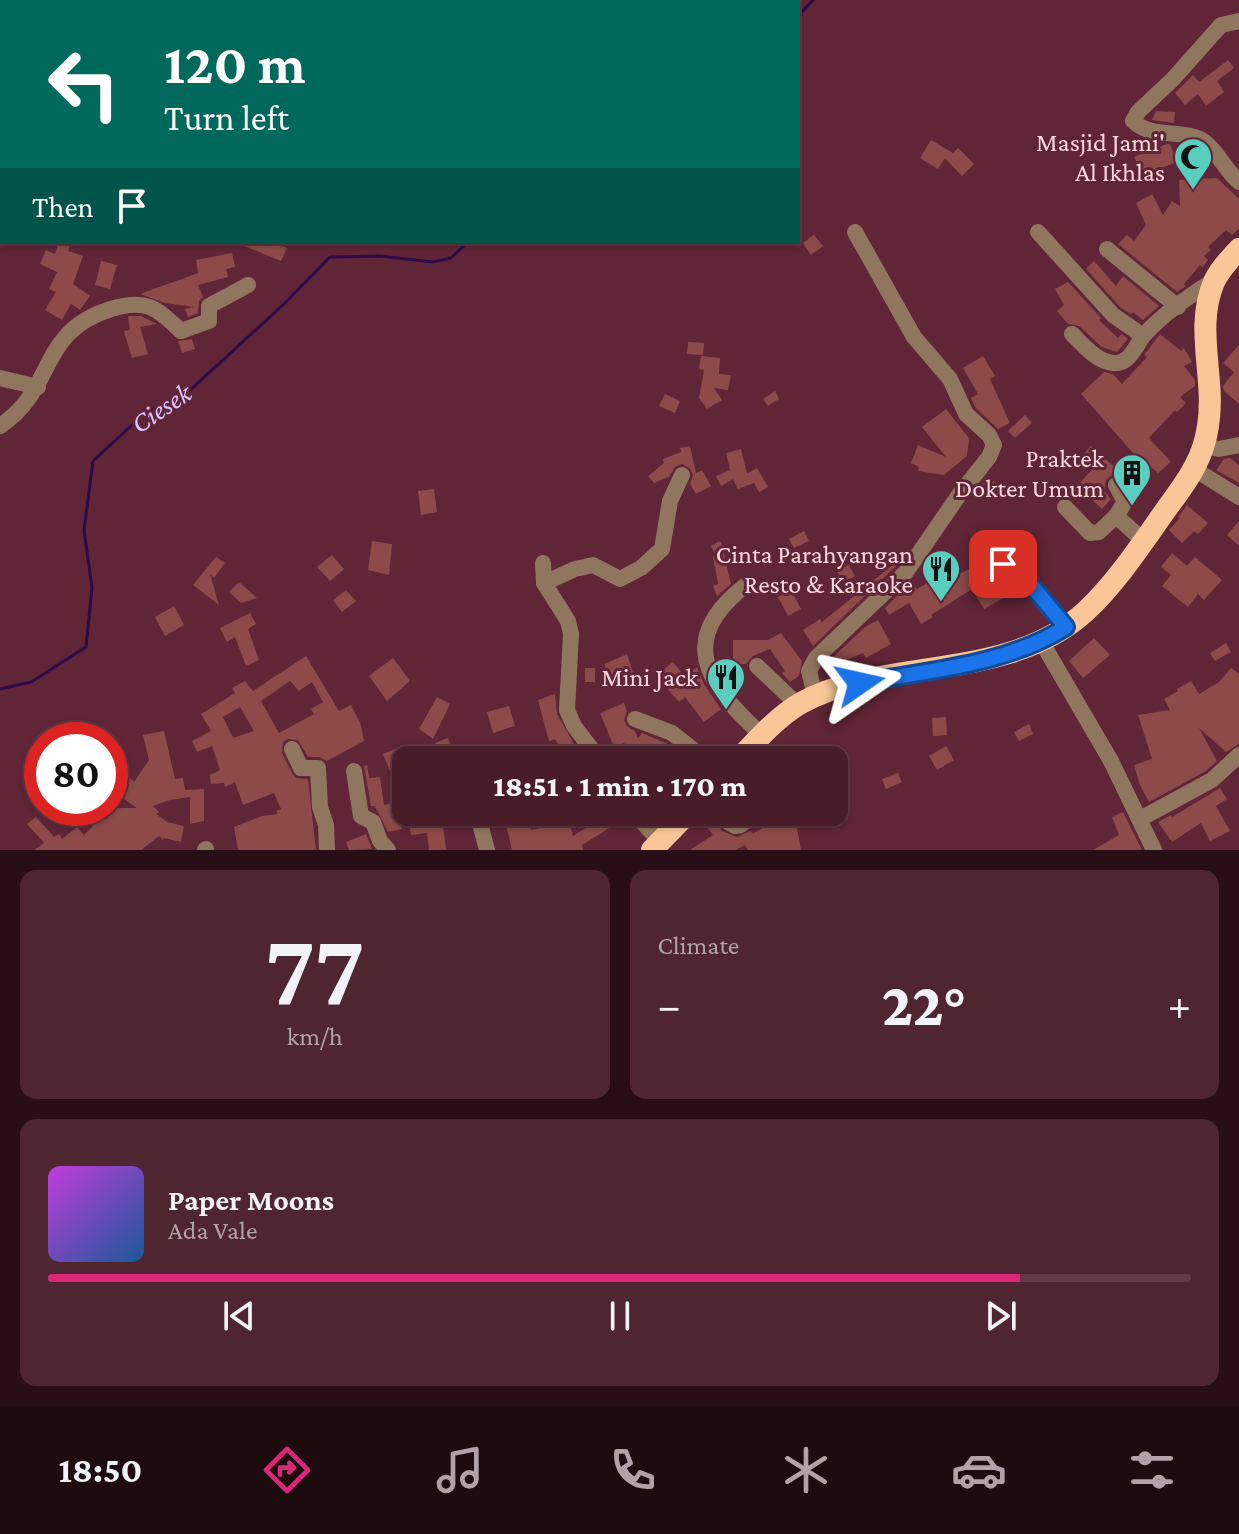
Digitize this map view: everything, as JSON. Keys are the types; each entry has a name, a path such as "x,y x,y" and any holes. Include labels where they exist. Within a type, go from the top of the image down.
{"highway":[{"path":"751,746 806,701 860,683 998,657 1041,641 1066,627 1099,597 1144,541 1194,469 1204,446 1210,407 1204,326 1207,303 1214,280 1239,249"},
{"path":"661,846 677,826"}],"street":[{"path":"1239,21 1221,25 1133,121 1158,133 1199,139 1210,147 1239,182"},
{"path":"757,666 806,701 809,671 816,658 906,572 966,484 989,457 994,445 989,435 966,414 950,379 914,337 855,232"},
{"path":"1038,232 1113,315 1143,336"},
{"path":"1107,249 1178,307"},
{"path":"1072,334 1094,355 1115,364 1126,360 1143,336 1214,280"},
{"path":"0,426 38,387 55,349 68,331 91,316 119,307 143,304 169,317 181,331 209,321 209,306 248,285"},
{"path":"0,378 38,387"},
{"path":"1204,446 1219,449 1239,445"},
{"path":"1194,469 1239,497"},
{"path":"544,583 584,566 593,565 620,579 641,568 662,549 670,501 682,475"},
{"path":"1065,507 1090,533 1099,532 1125,502 1116,485"},
{"path":"1116,516 1144,541"},
{"path":"992,559 1027,580 1066,627"},
{"path":"543,563 544,583 568,621 571,634 567,710 574,726 589,746"},
{"path":"749,583 715,615 708,626 704,650 707,667 716,682 741,716 762,735"},
{"path":"1041,641 1111,761 1154,850"},
{"path":"635,719 672,733 688,746"},
{"path":"292,749 301,768 318,768 327,850"},
{"path":"1140,819 1191,792 1237,762"},
{"path":"354,771 361,816 373,822 380,841 388,850"},
{"path":"481,826 487,850"},
{"path":"645,826 661,846"}],"building":[{"path":"1228,60 1234,68 1217,81 1224,92 1206,106 1198,94 1185,105 1175,93 1193,75 1199,82"},
{"path":"1156,111 1175,112 1174,123 1152,120"},
{"path":"931,140 953,153 958,148 974,164 962,176 945,158 938,169 920,158"},
{"path":"1170,144 1177,162 1143,175 1134,157"},
{"path":"1217,178 1239,199 1239,228 1232,235 1226,230 1208,247 1211,250 1204,256 1208,260 1177,292 1118,244 1127,235 1134,241 1146,225 1136,203 1152,194 1163,215 1172,201 1180,206 1179,180"},
{"path":"814,235 823,246 811,255 803,243"},
{"path":"58,244 70,244 68,251 83,256 73,284 90,296 80,310 71,304 62,320 45,310 56,292 49,289 57,272 40,264 46,250 55,254"},
{"path":"240,244 278,244 287,248 281,261"},
{"path":"232,253 235,267 226,269 228,277 198,285 203,297 199,301 198,313 188,317 185,309 194,307 165,303 140,294 198,273 196,260"},
{"path":"101,261 117,265 110,289 95,285"},
{"path":"1094,261 1116,286 1123,276 1159,306 1143,320 1120,307 1086,269"},
{"path":"1068,282 1101,318 1099,320 1118,338 1122,334 1128,339 1117,352 1102,347 1079,326 1068,324 1057,311 1064,305 1055,289"},
{"path":"128,316 141,316 157,324 140,327 148,354 132,358 124,331 130,330"},
{"path":"1160,334 1181,351 1184,348 1192,362 1184,366 1195,380 1195,386 1180,397 1186,403 1177,412 1175,410 1149,438 1171,462 1158,473 1145,462 1134,475 1124,464 1134,454 1081,394 1104,372 1113,374 1122,384 1147,357 1144,355"},
{"path":"192,339 195,349 182,353 178,341"},
{"path":"688,342 704,343 703,355 687,354"},
{"path":"1239,345 1239,404 1224,391 1223,386 1234,372 1223,363"},
{"path":"701,356 720,358 719,374 731,375 728,390 714,388 722,400 707,409 699,398 704,370 699,369"},
{"path":"983,356 995,376 990,379 1010,423 998,429 975,407 971,398 978,394 963,368"},
{"path":"775,391 779,399 768,406 763,399"},
{"path":"665,394 680,401 675,413 659,406"},
{"path":"946,409 969,438 967,456 944,475 918,471 919,467 911,463 918,445 946,457 922,427"},
{"path":"1025,415 1032,423 1015,438 1008,431"},
{"path":"690,446 696,473 702,470 711,486 696,494 690,484 691,469 682,464 675,467 669,477 654,483 648,476 664,463 663,459 681,452 680,448"},
{"path":"1091,446 1121,473 1106,480 1104,491 1111,499 1102,509 1077,486 1093,468 1081,457"},
{"path":"741,449 747,474 757,468 768,487 759,492 754,483 738,489 733,479 721,486 716,476 730,470 726,453"},
{"path":"1230,458 1239,465 1239,483 1216,470 1224,459"},
{"path":"989,476 1001,489 990,498 980,486"},
{"path":"434,489 437,512 421,515 418,491"},
{"path":"1187,505 1208,523 1198,534 1194,531 1182,543 1169,530"},
{"path":"1239,521 1239,546 1227,535"},
{"path":"804,531 809,541 794,548 789,539"},
{"path":"372,541 392,544 389,575 368,570"},
{"path":"721,542 731,584 717,596 713,586 718,584 713,556 716,556 711,546"},
{"path":"1172,553 1187,566 1195,557 1222,580 1204,600 1198,594 1188,607 1162,586 1171,575 1161,567"},
{"path":"332,555 344,569 330,581 317,567"},
{"path":"216,557 225,563 214,578 210,574 219,605 193,585"},
{"path":"982,561 986,568 1001,577 1011,594 984,609 972,589 921,624 909,603 889,615 885,608 911,582 917,589 950,569 955,577"},
{"path":"895,563 897,565 813,646 803,630 820,619 822,622"},
{"path":"849,565 855,576 843,583 837,571"},
{"path":"239,582 257,598 241,603 229,592"},
{"path":"346,590 356,601 342,612 333,600"},
{"path":"791,590 801,609 788,616 778,597"},
{"path":"174,606 184,625 165,636 155,617"},
{"path":"250,613 256,624 248,629 259,660 246,666 235,637 227,642 220,628"},
{"path":"878,620 891,644 866,658 863,653 827,668 825,665 865,627"},
{"path":"781,633 802,661 799,676 790,682 770,649 753,656 746,664 733,664 733,640 768,640"},
{"path":"1094,638 1110,655 1083,678 1069,661"},
{"path":"1226,643 1231,652 1215,661 1210,653"},
{"path":"627,654 634,676 613,685 604,664"},
{"path":"306,656 339,711 351,705 361,725 364,741 327,761 308,757 298,740 283,742 282,753 292,773 296,778 308,779 316,850 238,850 234,827 262,816 278,814 276,811 281,809 274,793 243,805 235,782 225,787 224,783 211,784 210,775 220,770 212,746 197,752 192,741 211,731 201,714 235,693 232,688 245,681 253,691","holes":["290,681 299,691 312,682 323,702 311,709 314,714 279,733 261,701","240,707 254,731 233,738 223,717"]},
{"path":"393,658 410,681 387,701 369,676"},
{"path":"673,662 685,677 697,667 721,709 704,722 685,697 679,702 656,676"},
{"path":"585,668 595,668 595,682 585,682"},
{"path":"1231,668 1239,674 1239,744 1226,752 1199,728 1217,761 1206,771 1149,802 1134,765 1152,759 1138,715 1170,710 1164,699 1177,689 1191,681 1199,694 1219,682"},
{"path":"555,694 557,714 575,746 560,746 555,739 549,741 538,700"},
{"path":"437,697 450,704 433,739 419,729"},
{"path":"624,703 627,712 624,720 638,738 642,733 670,746 627,746 624,743 614,746 600,713"},
{"path":"509,706 515,726 493,733 487,712"},
{"path":"946,717 947,735 933,736 932,718"},
{"path":"1029,724 1033,734 1019,741 1014,732"},
{"path":"164,731 175,779 183,778 185,790 204,789 204,821 190,824 190,797 170,800 153,806 159,812 156,814 167,822 184,826 181,842 163,840 159,836 141,850 34,850 44,843 29,826 44,826 54,837 59,834 62,839 77,827 84,835 93,826 128,826 128,808 137,808 128,802 128,776 134,782 149,760 143,735"},
{"path":"448,738 451,746 436,746 435,743"},
{"path":"946,746 954,760 937,770 929,756"},
{"path":"392,750 392,770 390,771 383,754"},
{"path":"367,765 369,778 380,777 384,805 392,803 392,826 401,826 402,829 388,832 375,806 371,806 364,766"},
{"path":"898,773 902,782 886,789 882,779"},
{"path":"1220,788 1227,799 1216,806 1230,831 1210,841 1201,823 1172,842 1158,822"},
{"path":"1123,812 1142,850 1093,850 1119,835 1112,817"},
{"path":"410,826 443,826 446,850 429,850 427,833 411,835"},
{"path":"506,826 530,826 531,830 570,826 573,836 589,826 611,827 582,845 583,850 512,850"},
{"path":"706,826 719,826 722,831 737,837 751,831 753,834 765,826 797,826 801,850 748,850 745,845 736,850 690,850 713,835"},
{"path":"366,834 372,849 349,850 346,842"}],"waterway":[{"name":"Ciesek","path":"800,14 813,0"},
{"name":"Ciesek","path":"0,689 31,682 86,647 92,588 84,530 93,461 145,413 188,392 283,305 330,257 380,256 433,262 451,258 466,244"}],"place":[{"name":"Masjid Jami' Al Ikhlas","path":"1193,191"},
{"name":"Praktek Dokter Umum","path":"1132,507"},
{"name":"Cinta Parahyangan Resto & Karaoke","path":"941,603"},
{"name":"Mini Jack","path":"726,711"}],"route":[{"path":"860,683 998,657 1041,641 1066,627 1027,580 1003,564"}]}
